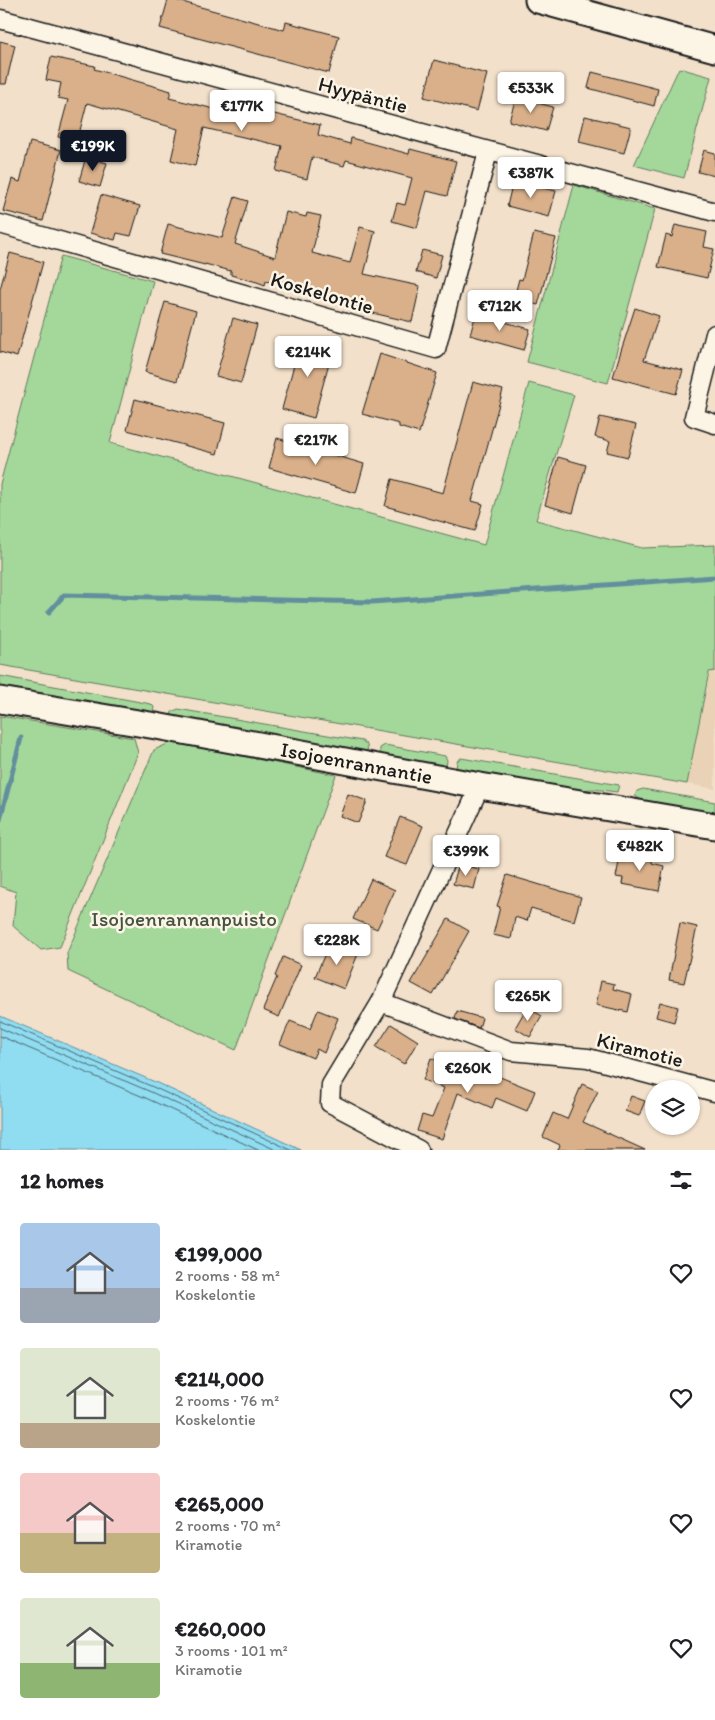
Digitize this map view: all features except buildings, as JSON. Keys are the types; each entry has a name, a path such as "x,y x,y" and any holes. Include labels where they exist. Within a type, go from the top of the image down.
{"street":[{"path":"538,0 715,48"},
{"name":"Hyypäntie","path":"0,19 715,212"},
{"name":"Koskelontie","path":"0,224 436,350 488,152"},
{"path":"715,334 694,417 715,424"},
{"name":"Isojoenrannantie","path":"0,700 715,826"},
{"path":"419,1150 330,1103 331,1085 381,1002 480,786"},
{"name":"Kiramotie","path":"381,1002 511,1051 588,1058 715,1092"}],"shaded area":[{"path":"715,671 715,789 687,784 710,672"}],"green space":[{"path":"679,68 711,77 684,178 634,165"},
{"path":"574,185 655,209 608,383 527,362"},
{"path":"61,256 153,281 110,443 484,545 529,383 574,395 536,520 642,548 715,545 715,671 709,672 687,784 0,665 0,484"},
{"path":"0,676 151,704 154,707 153,715 0,688"},
{"path":"178,709 362,741 367,745 368,755 171,716 172,712"},
{"name":"Isojoenrannanpuisto","path":"0,716 134,738 138,753 60,947 41,950 13,926 16,892 0,886"},
{"name":"Isojoenrannanpuisto","path":"172,742 336,775 236,1050 68,971 67,953 154,750"},
{"path":"385,745 445,756 447,760 446,768 380,756 380,748"},
{"path":"461,758 619,785 617,792 593,789 569,791 456,769 457,761"},
{"path":"643,789 715,802 715,815 650,805 635,796 637,791"}],"water":[{"path":"0,1016 155,1082 301,1150 0,1150"}],"waterway":[{"path":"49,612 64,595 372,602 715,577"},
{"path":"0,820 21,738"}]}
